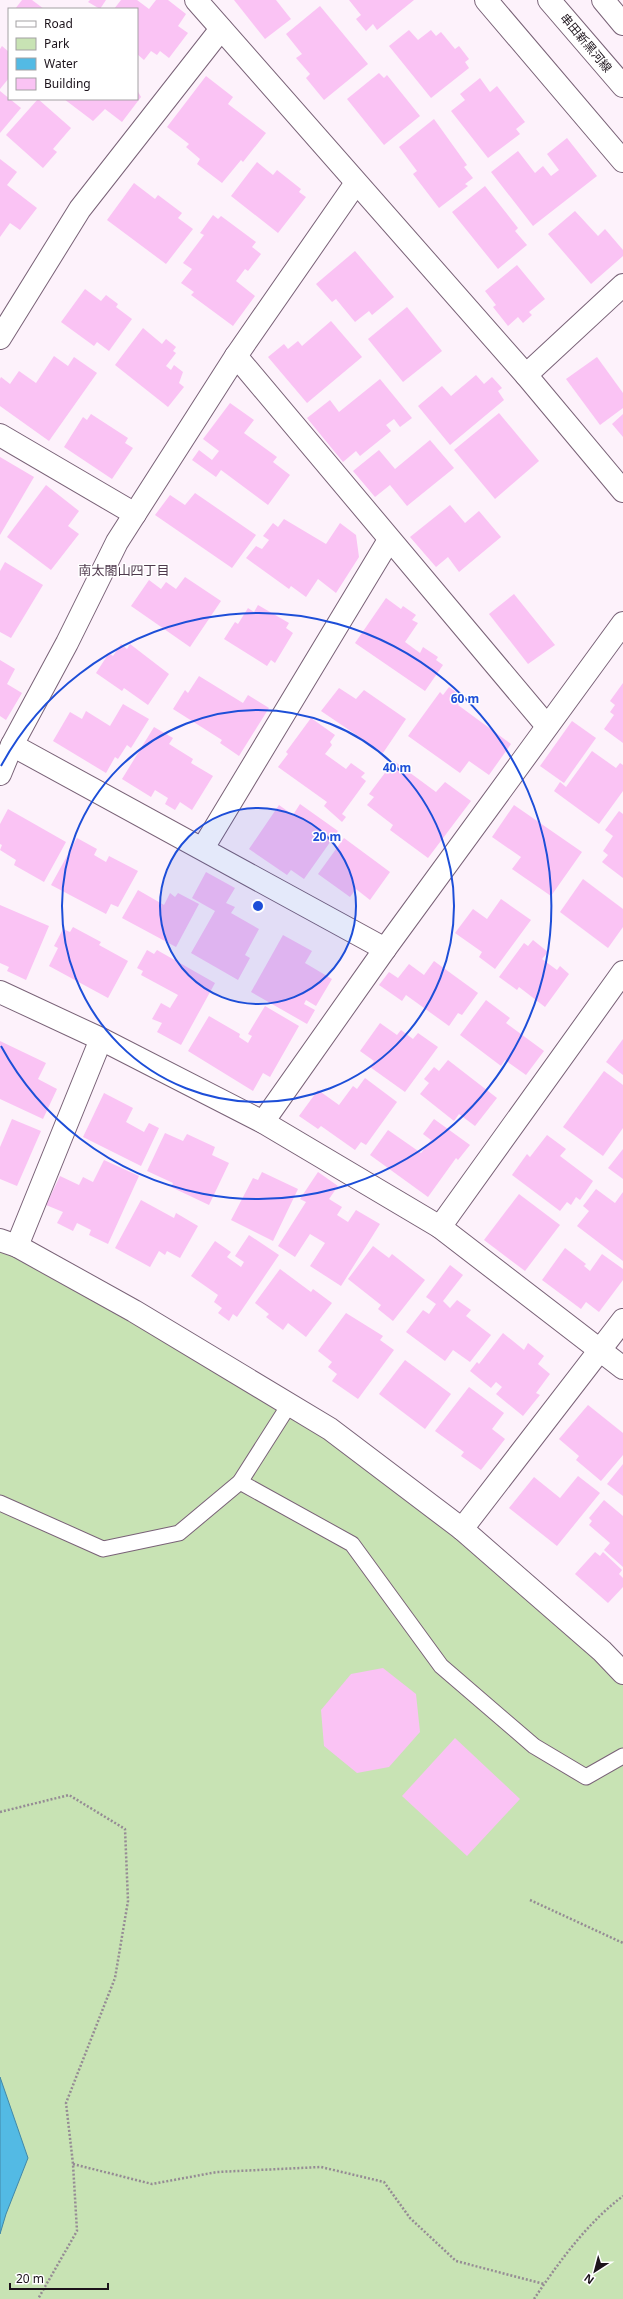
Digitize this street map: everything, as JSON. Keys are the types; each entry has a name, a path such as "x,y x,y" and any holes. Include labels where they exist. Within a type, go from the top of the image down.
{"street":[{"path":"196,0 356,184 526,375 623,491"},
{"path":"486,0 623,161"},
{"name":"串田新黒河線","path":"549,0 623,86"},
{"path":"603,0 623,24"},
{"path":"0,338 80,209 221,29"},
{"path":"0,774 12,745 67,644 117,542 236,356 356,184"},
{"path":"526,375 623,285"},
{"path":"236,356 389,540 547,726"},
{"path":"0,436 134,514"},
{"path":"203,848 389,540"},
{"path":"262,1122 384,949 623,623"},
{"path":"12,745 203,848 384,949"},
{"path":"440,1227 623,972"},
{"path":"0,992 101,1039 262,1122 440,1227 623,1368"},
{"path":"101,1039 8,1243 134,1311 330,1429 462,1529 602,1651 623,1673"},
{"path":"462,1529 623,1320"}],"lane":[{"path":"0,1503 104,1549 179,1533 240,1482 289,1405"},
{"path":"240,1482 352,1544 441,1666 534,1746 586,1777 623,1756"}],"path":[{"path":"0,1812 69,1795 124,1829 128,1901 115,1978 66,2103 73,2164 77,2231 38,2299"},
{"path":"530,1900 623,1943"},
{"path":"73,2164 152,2184 217,2172 321,2167 384,2182 410,2218 456,2261 544,2284"},
{"path":"534,2299 560,2261 612,2204 623,2196"}],"green space":[{"path":"0,1240 339,1431 623,1667 623,2299 0,2299"}],"water":[{"path":"0,2077 28,2158 6,2214 0,2234"}],"building":[{"path":"22,0 32,0 43,8 16,8"},
{"path":"90,0 106,0 101,8 88,2"},
{"path":"121,0 137,0 149,9 156,0 168,0 186,14 178,26 188,33 169,58 160,51 157,55 151,51 144,60 138,55 138,8 115,8"},
{"path":"234,0 276,0 291,19 265,39"},
{"path":"349,0 414,0 377,30 373,24 366,31 356,19 361,15"},
{"path":"320,6 368,64 324,100 306,78 310,74 296,58 302,54 286,34"},
{"path":"409,30 418,40 431,30 436,36 441,32 455,49 459,46 469,59 465,62 469,68 431,98 389,46"},
{"path":"2,46 8,51 8,79 0,89 0,49"},
{"path":"379,73 384,78 387,75 420,116 384,145 347,99"},
{"path":"206,76 233,97 228,104 266,133 243,162 241,160 222,183 197,164 200,159 186,147 189,144 167,127"},
{"path":"480,78 490,92 497,86 525,122 516,129 520,134 488,158 451,111 465,100 460,94"},
{"path":"0,91 8,97 8,100 11,100 21,108 0,133"},
{"path":"138,92 141,97 122,122 105,109 93,121 65,100 138,100"},
{"path":"37,100 39,100 71,128 53,149 57,152 43,168 6,135"},
{"path":"434,119 467,165 464,167 473,178 465,184 468,186 439,208 413,174 417,171 399,147"},
{"path":"567,138 597,176 533,226 491,172 518,151 535,173 543,166 551,176 559,170 547,154"},
{"path":"0,159 17,172 7,185 37,208 20,230 10,223 0,237"},
{"path":"257,162 273,175 277,170 301,189 299,192 306,197 278,233 231,196"},
{"path":"134,183 155,199 158,195 182,213 178,218 193,229 166,264 107,220"},
{"path":"485,186 518,228 515,231 527,245 498,269 452,212"},
{"path":"575,211 598,236 605,229 623,250 623,256 591,284 548,234"},
{"path":"213,215 218,219 221,216 256,242 252,247 261,254 248,271 245,269 236,281 255,296 233,326 191,295 194,292 181,283 192,269 183,263 204,235 200,233"},
{"path":"355,251 394,297 372,315 369,311 355,322 336,299 332,302 316,284"},
{"path":"517,265 545,299 529,312 532,315 523,323 518,317 508,326 493,307 496,305 485,291"},
{"path":"85,289 101,301 106,295 118,304 116,307 132,319 109,351 97,342 94,346 61,322"},
{"path":"407,307 442,351 403,382 368,339"},
{"path":"331,321 362,357 307,403 268,357 284,344 288,349 298,341 302,346"},
{"path":"143,328 162,344 166,339 176,347 173,351 176,353 166,366 171,370 174,365 183,372 179,383 184,387 168,407 115,365"},
{"path":"54,356 68,366 74,357 97,373 49,441 0,406 0,379 1,377 10,384 19,371 36,383"},
{"path":"597,357 623,393 623,408 600,425 566,379"},
{"path":"476,375 484,384 492,377 502,388 498,391 504,400 450,445 418,406 442,386 451,396"},
{"path":"380,379 412,418 400,427 394,419 386,425 391,431 360,456 356,451 343,462 307,418 330,400 339,412"},
{"path":"230,403 254,420 244,433 277,457 273,462 290,475 268,505 221,470 216,477 192,460 199,450 212,460 219,451 203,439"},
{"path":"499,413 539,461 495,499 454,450"},
{"path":"91,414 128,438 125,443 133,448 112,479 64,447 83,417 87,420"},
{"path":"623,414 623,437 612,424"},
{"path":"430,440 454,468 407,506 390,485 375,497 353,471 379,450 395,469"},
{"path":"0,457 34,477 0,535"},
{"path":"46,485 79,511 68,526 79,534 51,570 7,537"},
{"path":"195,493 256,535 232,568 155,515 170,495 185,505"},
{"path":"450,505 465,523 479,511 501,537 459,572 448,557 436,567 410,537"},
{"path":"284,519 326,544 340,523 356,535 359,557 336,593 318,579 306,597 291,586 289,589 246,558 256,546 262,549 269,540 263,536 273,523 278,527"},
{"path":"5,562 43,585 11,638 0,632 0,571"},
{"path":"185,577 221,601 190,647 131,606 149,580 161,589 166,582 176,589"},
{"path":"514,594 555,645 528,664 489,614"},
{"path":"386,598 401,609 403,606 416,615 412,620 418,623 405,642 420,653 423,647 438,657 436,660 443,665 425,691 355,643"},
{"path":"258,605 289,623 286,628 293,633 275,663 271,660 267,666 224,639 235,622 238,624 248,608 254,612"},
{"path":"121,644 127,649 130,644 169,674 148,705 124,688 122,691 96,673 109,653 113,656"},
{"path":"0,660 15,669 7,684 22,693 6,720 0,716"},
{"path":"199,676 243,703 248,695 269,708 239,756 220,743 222,740 173,709 185,690 188,693"},
{"path":"623,683 623,743 604,729 614,715 610,712 615,705 610,701"},
{"path":"449,687 464,698 458,705 511,744 489,775 469,761 460,773 408,736 440,692 443,695"},
{"path":"339,688 356,699 364,690 406,719 383,753 321,711"},
{"path":"123,704 149,719 131,748 127,745 118,759 115,757 106,773 53,741 70,712 82,719 86,711 110,726"},
{"path":"311,718 335,735 330,742 332,745 325,754 346,769 351,763 365,773 361,777 366,781 342,814 346,817 342,822 324,806 327,802 278,767 288,754 286,752"},
{"path":"572,721 596,738 564,783 540,766"},
{"path":"154,727 173,738 169,744 193,759 191,763 213,776 192,810 180,802 175,810 165,804 168,798 155,790 151,797 122,779"},
{"path":"592,751 616,768 620,763 623,765 623,791 599,824 554,791 560,782 566,787"},
{"path":"394,761 436,792 445,782 471,801 428,858 390,830 393,825 367,805 374,797 369,794"},
{"path":"300,804 338,831 304,879 291,870 287,875 249,849 279,805 293,815"},
{"path":"514,805 582,852 551,896 512,869 521,857 492,837"},
{"path":"8,809 66,842 44,882 14,865 16,860 0,850 2,845 0,844 0,824"},
{"path":"619,811 623,814 623,878 602,862 608,855 603,851 613,836 605,830"},
{"path":"77,838 97,849 94,855 106,862 109,856 138,871 118,907 111,904 106,914 51,885"},
{"path":"344,838 390,872 370,900 356,889 350,897 318,874"},
{"path":"206,872 235,888 226,903 235,907 231,913 259,929 245,955 250,958 238,980 191,953 215,911 192,898"},
{"path":"583,879 623,909 623,927 608,948 560,912"},
{"path":"138,890 164,905 170,893 175,897 178,893 199,904 176,947 122,918"},
{"path":"501,899 531,920 495,969 479,957 482,952 455,933 473,909 487,919"},
{"path":"0,905 49,926 26,980 7,971 9,967 0,963"},
{"path":"73,927 101,942 99,945 128,961 108,998 49,966 58,948 54,946 63,929 70,932"},
{"path":"283,935 312,951 305,963 332,979 316,1006 306,1000 304,1004 315,1010 307,1024 251,992"},
{"path":"533,940 548,952 542,959 557,970 560,966 569,974 545,1007 519,987 517,990 499,977 524,943 528,946"},
{"path":"147,950 154,954 157,950 215,983 181,1045 157,1032 162,1023 152,1019 161,1003 170,1008 178,995 141,975 143,971 137,968"},
{"path":"434,961 478,993 462,1015 458,1013 449,1026 406,995 402,1001 379,985 389,972 398,978 409,964 424,975"},
{"path":"486,1000 510,1018 506,1023 544,1051 526,1075 505,1060 501,1066 460,1035"},
{"path":"265,1006 299,1026 270,1077 263,1073 253,1091 188,1051 209,1016 240,1034 239,1037 248,1043 252,1036 248,1034"},
{"path":"380,1023 397,1035 401,1030 413,1039 418,1033 438,1047 405,1092 370,1067 374,1061 360,1051"},
{"path":"623,1039 623,1075 606,1062"},
{"path":"0,1041 46,1063 38,1079 57,1089 43,1119 0,1099"},
{"path":"448,1060 497,1098 475,1126 459,1114 454,1121 420,1094 429,1083 424,1079 434,1067 439,1071"},
{"path":"604,1071 623,1085 623,1128 603,1156 563,1127"},
{"path":"365,1078 397,1102 366,1145 361,1142 355,1150 321,1126 318,1129 299,1116 318,1090 339,1105 353,1086 357,1089"},
{"path":"104,1093 133,1108 126,1122 144,1132 149,1123 159,1128 141,1166 83,1137"},
{"path":"12,1119 41,1131 17,1186 0,1179 0,1147"},
{"path":"434,1119 470,1145 458,1160 456,1158 428,1197 370,1155 388,1130 421,1153 431,1140 423,1134"},
{"path":"165,1133 183,1141 187,1134 215,1147 212,1155 229,1163 209,1205 171,1187 173,1183 147,1171"},
{"path":"547,1135 566,1149 560,1156 593,1181 580,1200 576,1197 571,1205 567,1202 560,1211 512,1175 527,1154 530,1157"},
{"path":"623,1149 623,1179 608,1168"},
{"path":"104,1160 139,1176 108,1244 89,1235 91,1230 77,1223 73,1231 57,1223 63,1212 46,1205 60,1176 79,1185 83,1177 93,1182"},
{"path":"262,1172 298,1189 273,1241 231,1220 253,1178 258,1180"},
{"path":"318,1172 338,1186 329,1199 342,1207 337,1215 348,1222 356,1210 380,1224 341,1286 310,1266 325,1243 310,1234 295,1257 278,1246 306,1202 300,1199"},
{"path":"596,1189 615,1203 623,1192 623,1261 577,1226 589,1211 583,1206"},
{"path":"519,1194 560,1225 525,1271 484,1240"},
{"path":"141,1200 174,1218 176,1213 198,1226 180,1258 167,1251 165,1255 159,1251 150,1267 115,1248"},
{"path":"249,1235 279,1255 237,1317 233,1314 229,1321 218,1313 222,1308 214,1302 218,1295 191,1276 215,1241 231,1252 227,1257 241,1267 244,1262 235,1256"},
{"path":"373,1246 389,1258 392,1254 425,1280 393,1321 378,1309 381,1305 348,1279"},
{"path":"565,1248 586,1264 584,1266 590,1271 602,1254 623,1269 623,1280 599,1312 586,1302 581,1309 542,1280"},
{"path":"450,1265 463,1275 443,1301 450,1308 457,1300 471,1310 466,1316 491,1335 470,1362 453,1350 445,1361 406,1332 423,1310 429,1314 436,1304 426,1297"},
{"path":"280,1269 311,1292 313,1289 332,1303 306,1337 288,1323 283,1330 266,1317 269,1314 255,1303"},
{"path":"346,1313 383,1336 380,1340 394,1350 358,1399 332,1381 337,1374 328,1367 332,1362 318,1351"},
{"path":"503,1333 524,1350 528,1343 544,1356 538,1364 550,1374 536,1393 540,1395 523,1416 496,1394 502,1387 496,1382 491,1388 470,1371 477,1362 479,1364"},
{"path":"405,1360 451,1394 425,1429 379,1394"},
{"path":"469,1387 504,1413 492,1429 505,1439 481,1470 461,1456 464,1452 435,1431"},
{"path":"588,1405 623,1433 623,1455 601,1481 576,1460 579,1456 559,1439"},
{"path":"623,1464 623,1496 607,1484"},
{"path":"578,1476 600,1493 557,1546 509,1508 534,1477 560,1498"},
{"path":"604,1500 623,1516 623,1567 604,1550 610,1543 589,1525 592,1521 589,1518"},
{"path":"595,1552 600,1556 603,1552 622,1570 619,1574 623,1578 623,1587 608,1603 575,1574"},
{"path":"383,1668 416,1694 420,1732 389,1767 357,1773 324,1746 321,1710 351,1674"},
{"path":"455,1738 520,1799 467,1856 402,1796"}],"district":[{"name":"南太閤山四丁目","path":"124,570"}]}
